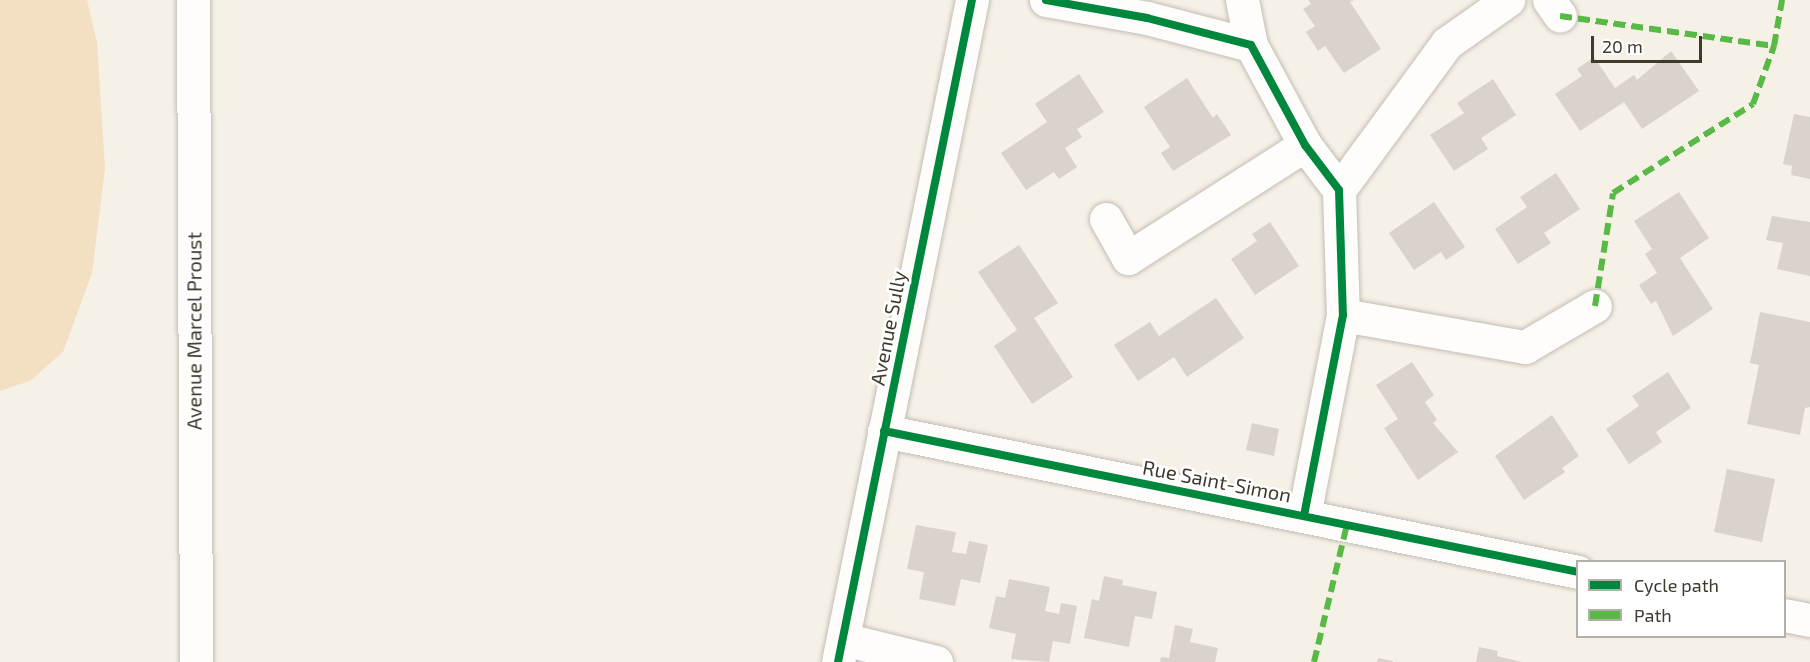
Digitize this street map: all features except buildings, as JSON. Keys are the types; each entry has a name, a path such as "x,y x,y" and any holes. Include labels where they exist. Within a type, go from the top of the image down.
{"street":[{"name":"Avenue Marcel Proust","path":"193,0 196,662"},
{"name":"Avenue Sully","path":"840,650 972,0"},
{"path":"1046,0 1147,18 1251,45"},
{"path":"1242,0 1251,45 1305,146 1339,190 1343,315 1304,516"},
{"path":"1339,190 1447,43 1508,0"},
{"path":"1106,219 1128,258 1305,146"},
{"path":"1343,315 1525,347 1595,306"},
{"name":"Rue Saint-Simon","path":"884,430 1576,572"},
{"path":"1786,615 1810,620"},
{"path":"840,650 936,662"}],"shaded area":[{"path":"0,0 87,0 97,43 105,168 92,273 63,352 30,381 0,391"}],"marked path":[{"path":"1560,16 1774,46 1782,0"},
{"path":"1595,306 1613,193 1753,104 1774,46"},
{"path":"1314,662 1347,525"}],"cycle path":[{"path":"838,662 972,0"},
{"path":"1046,0 1147,18 1251,45 1305,145 1339,190 1343,315 1304,515"},
{"path":"884,431 1576,572"}]}
